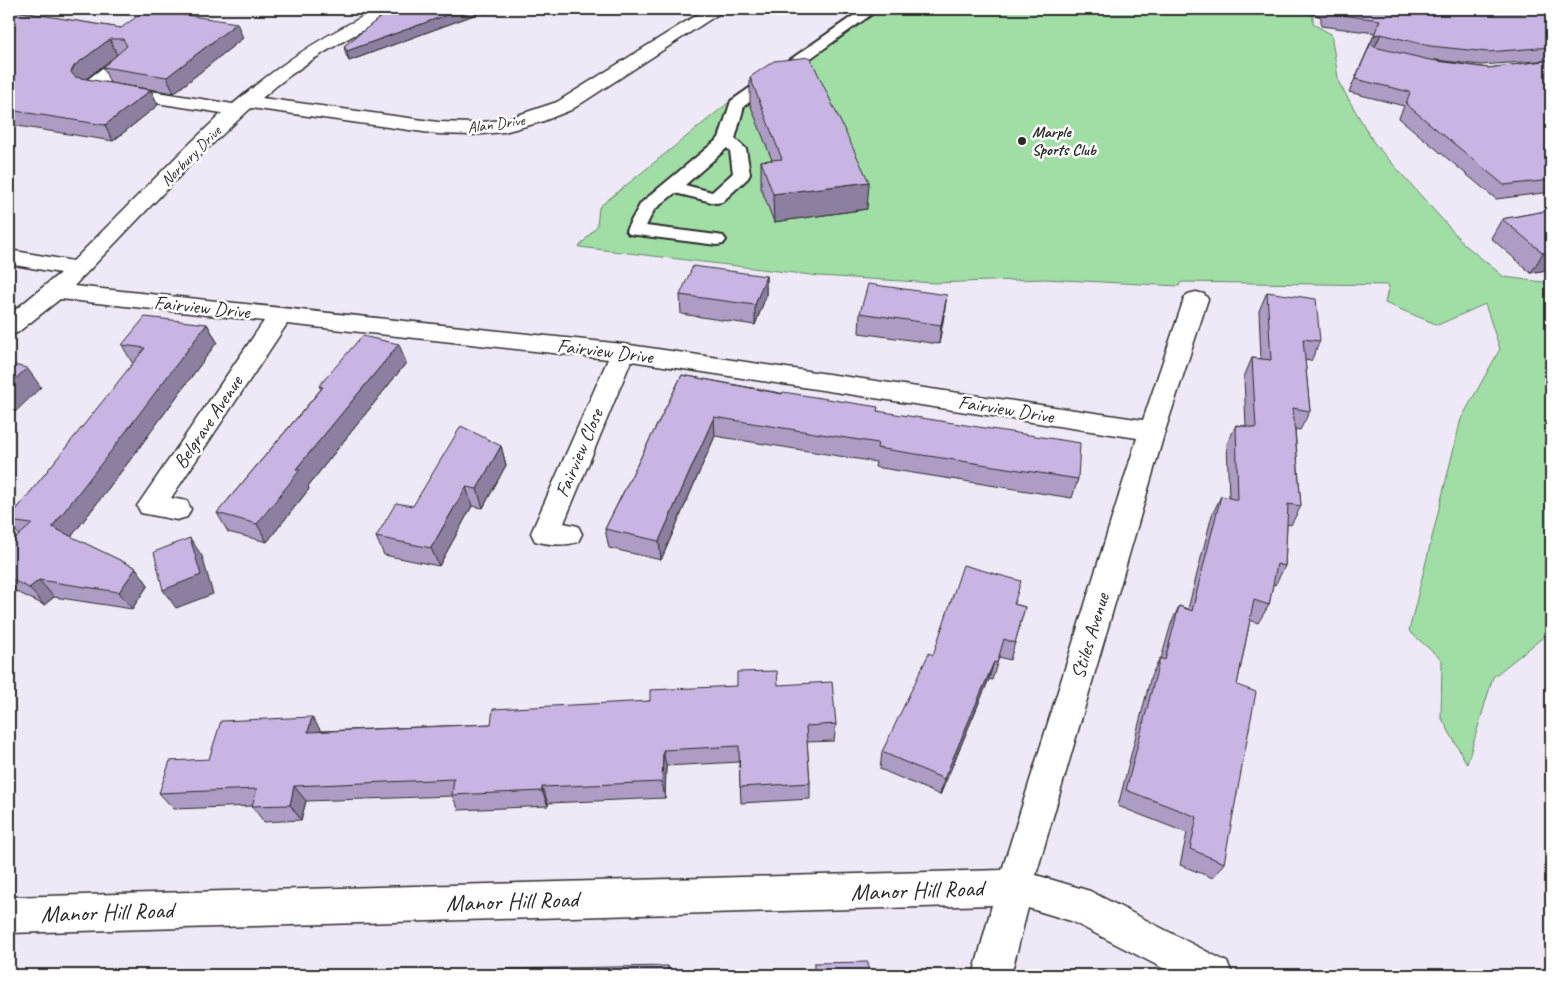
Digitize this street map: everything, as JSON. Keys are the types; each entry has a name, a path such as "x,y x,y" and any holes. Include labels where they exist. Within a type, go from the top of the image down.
{"street":[{"name":"Norbury Drive","path":"9,327 55,291 242,106 290,66 327,41 371,17 392,9"},
{"name":"Alan Drive","path":"124,60 90,88 438,128 471,129 504,126 534,118 564,106 717,9"},
{"path":"9,256 78,269"},
{"name":"Fairview Drive","path":"55,291 622,352 1152,431"},
{"name":"Stiles Avenue","path":"992,975 1015,887 1152,431 1196,299"},
{"name":"Belgrave Avenue","path":"177,509 150,506 280,316"},
{"name":"Fairview Close","path":"568,534 545,533 622,352"},
{"name":"Manor Hill Road","path":"9,915 1015,887 1076,904 1214,975"}],"lane":[{"path":"717,240 635,230 646,207 672,188 727,140 737,104 872,9"},
{"path":"672,188 716,198 742,174 738,149 727,140"}],"green space":[{"name":"Marple Sports Club","path":"861,9 1298,9 1313,16 1313,24 1331,34 1339,83 1374,143 1464,244 1504,277 1551,283 1551,631 1493,677 1467,764 1441,717 1442,660 1409,631 1461,419 1500,349 1485,304 1438,325 1385,303 1389,285 1181,282 1179,286 1044,279 935,283 819,276 579,247 597,226 599,207 748,87"}],"building":[{"path":"147,9 237,23 167,77 103,67 127,46 123,39 110,39 74,66 71,72 75,77 151,90 105,125 9,110 9,10 121,28"},
{"path":"391,9 463,9 347,51 344,46"},
{"path":"1326,9 1551,9 1551,47 1488,52 1430,46 1381,34 1374,35 1380,20 1326,13"},
{"path":"1371,43 1374,47 1430,60 1488,68 1551,60 1551,180 1504,185 1406,104 1410,92 1355,79"},
{"path":"810,57 869,182 773,194 761,161 782,159 750,77 774,61"},
{"path":"1551,210 1551,252 1543,253 1502,219"},
{"path":"693,266 766,276 755,305 680,295"},
{"path":"868,284 947,295 941,325 860,313"},
{"path":"1267,292 1316,299 1320,341 1303,339 1310,411 1293,408 1301,506 1288,504 1285,566 1277,564 1269,605 1254,600 1237,685 1256,692 1224,863 1190,849 1197,817 1126,790 1160,658 1165,660 1179,606 1192,611 1221,496 1238,500 1236,425 1256,428 1252,358 1271,360"},
{"path":"145,317 207,324 52,527 136,568 119,592 39,580 29,588 9,578 9,544 32,524 9,521 9,519 145,348 122,345"},
{"path":"362,336 399,344 296,469 300,470 257,524 217,513 323,387 319,386"},
{"path":"9,364 27,368 9,385"},
{"path":"682,375 782,394 783,392 878,407 877,411 1080,443 1078,479 877,448 878,443 714,417 659,541 605,529"},
{"path":"461,426 501,446 477,489 466,487 431,548 376,537 396,503 413,506"},
{"path":"190,538 201,575 163,590 154,552"},
{"path":"963,565 1021,581 1014,604 1025,607 1015,643 1004,639 997,663 994,662 944,779 882,752 929,653 933,655"},
{"path":"777,671 778,685 832,682 836,724 806,726 810,783 740,787 739,746 663,750 662,782 542,787 542,791 452,795 454,779 294,786 290,805 252,806 257,789 159,793 170,761 209,759 221,721 312,717 308,732 491,724 493,709 650,701 650,690 737,686 737,672"},
{"path":"868,962 869,975 814,975 814,963"},
{"path":"668,966 668,975 505,975 506,969"}],"place":[{"name":"Marple Sports Club","path":"1022,141"}]}
